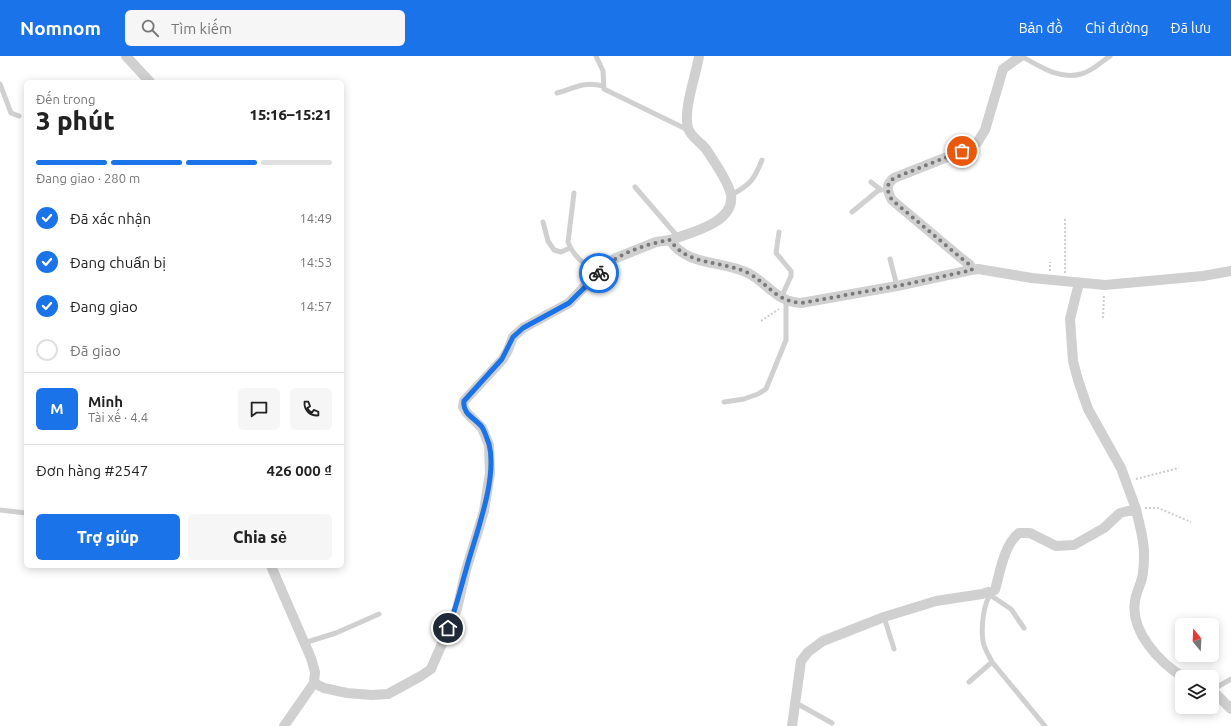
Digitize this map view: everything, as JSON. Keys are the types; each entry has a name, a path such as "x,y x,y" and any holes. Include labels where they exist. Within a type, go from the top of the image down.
{"street":[{"path":"126,56 148,80"},
{"path":"314,683 324,688 346,693 372,695 388,694 422,676 431,669 456,609 484,511 490,473 489,445 482,428 467,414 463,407 464,401 502,359 513,337 523,328 569,303 606,264 616,258 656,242 674,238 715,223 725,216 729,210 731,195 705,148 688,130 687,114 699,56"},
{"path":"972,270 970,265 897,204 884,191 889,182 894,178 970,148 977,143 985,130 1003,69 1021,56"},
{"path":"674,238 678,249 697,260 748,273 784,302 801,303 897,286 978,269 1032,278 1105,285 1203,276 1231,271"},
{"path":"1079,282 1070,319 1073,361 1088,409 1121,468 1136,509 1143,537 1144,554 1142,578 1134,602 1136,620 1155,652 1175,671"},
{"path":"792,726 801,662 808,652 823,641 884,617 936,601 992,592 1013,537 1019,533 1030,533 1056,546 1074,545 1104,528 1120,513 1136,509"},
{"path":"272,568 315,672 314,683 284,726"},
{"path":"1219,697 1231,709"}],"lane":[{"path":"596,56 603,71 603,86"},
{"path":"1021,56 1052,72 1069,75 1080,75 1087,72 1110,56"},
{"path":"557,93 584,84 591,83 603,86 607,91 688,130"},
{"path":"0,84 11,113 19,116"},
{"path":"731,195 748,186 756,174 762,160"},
{"path":"852,212 884,191 871,182"},
{"path":"634,186 674,238"},
{"path":"574,193 567,236 570,248 586,265 599,272"},
{"path":"543,222 548,241 554,250 561,252 570,248"},
{"path":"724,402 744,399 758,394 766,389 786,340 784,302 791,271 776,253 776,244 779,232"},
{"path":"890,258 897,286"},
{"path":"0,510 24,513"},
{"path":"1024,628 1011,609 992,592 986,602 983,642 992,662 1045,726"},
{"path":"304,643 336,633 379,614"},
{"path":"884,617 894,649"},
{"path":"969,682 992,662"},
{"path":"1219,686 1231,679"},
{"path":"796,703 832,723"}],"path":[{"path":"1065,218 1065,282"},
{"path":"1102,318 1105,285"},
{"path":"760,321 776,310 784,302"},
{"path":"1125,482 1179,468"},
{"path":"1136,509 1150,507 1158,508 1191,522"}],"way so far":[{"path":"599,273 606,264 616,258 656,242 670,240 678,249 697,260 748,273 781,298 791,302 801,303 897,286 972,270 970,265 892,200 888,193 887,187 889,182 894,178 962,151"}],"route":[{"path":"448,628 456,609 484,511 490,473 489,445 482,428 467,414 463,407 464,401 502,359 508,350 513,337 523,328 569,303 599,273"}]}
